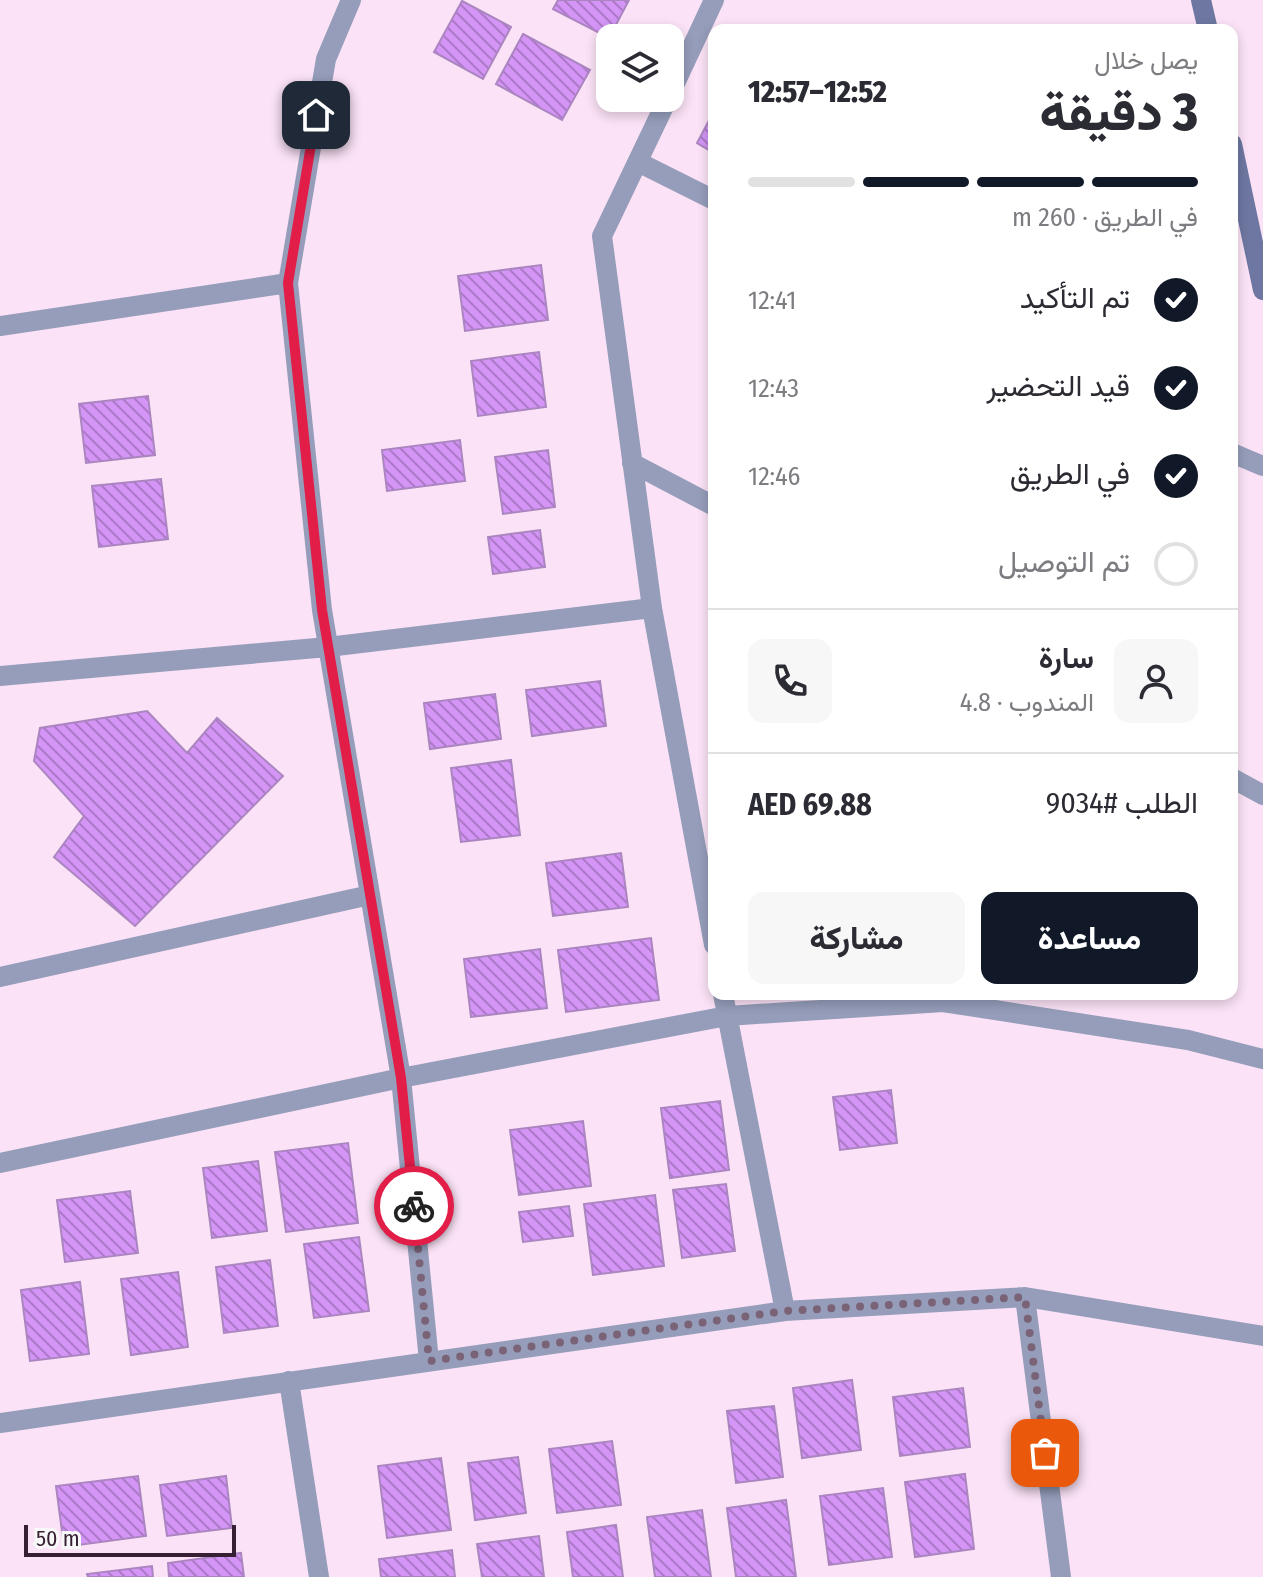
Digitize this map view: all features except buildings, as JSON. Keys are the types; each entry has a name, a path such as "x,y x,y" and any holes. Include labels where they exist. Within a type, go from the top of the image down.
{"main road":[{"path":"1201,0 1207,24"},
{"path":"1238,172 1263,290"}],"street":[{"path":"351,0 326,59 288,283 322,610 401,1078 429,1361"},
{"path":"684,64 714,0"},
{"path":"661,112 602,236 652,608 708,912"},
{"path":"638,162 708,197"},
{"path":"0,326 288,283"},
{"path":"1238,456 1263,466"},
{"path":"632,463 708,503"},
{"path":"0,676 328,647 652,608"},
{"path":"1238,781 1263,795"},
{"path":"0,977 370,895"},
{"path":"724,1000 785,1311"},
{"path":"0,1163 401,1078 727,1016 943,1002 1188,1040 1263,1059"},
{"path":"1025,1297 1061,1577"},
{"path":"0,1423 785,1311 1025,1297 1263,1336"},
{"path":"289,1381 319,1577"}],"way so far":[{"path":"414,1206 429,1361 785,1311 1025,1297 1045,1453"}],"route":[{"path":"316,115 288,283 322,610 401,1078 414,1206"}]}
